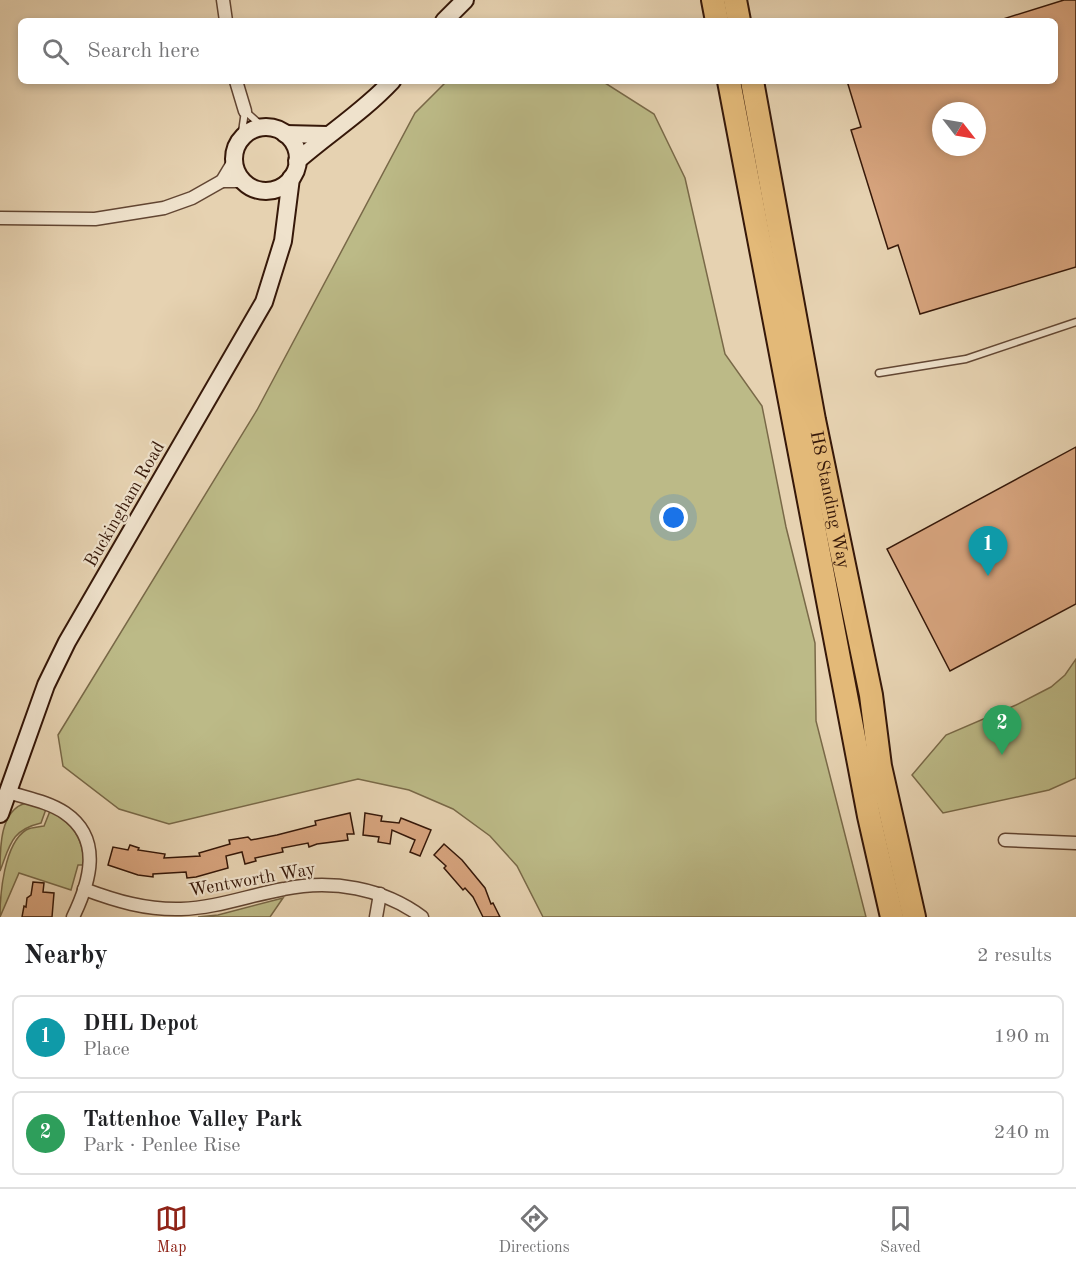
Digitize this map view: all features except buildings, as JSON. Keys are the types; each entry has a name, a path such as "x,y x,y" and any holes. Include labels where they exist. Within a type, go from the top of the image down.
{"highway":[{"name":"H8 Standing Way","path":"730,84 887,852 892,917"},
{"name":"H8 Standing Way","path":"753,84 812,409 871,695 878,812"},
{"name":"H8 Standing Way","path":"887,852 914,917"}],"main road":[{"path":"447,18 463,1"},
{"path":"264,190 279,188 291,178 297,161 327,135 366,109 389,84"},
{"path":"287,218 264,190 243,181 234,161 241,139 253,130 263,127 275,128 293,142 297,161"},
{"path":"285,134 327,135"},
{"name":"Buckingham Road","path":"0,814 46,685 67,642 264,302 277,266 287,218 291,178"}],"street":[{"path":"222,0 225,18"},
{"path":"237,84 245,111"},
{"path":"0,218 95,219 164,208 192,198 222,181 234,161"},
{"path":"222,181 243,181"},
{"path":"8,792 50,805 77,822 86,837 91,852 90,869 73,917"},
{"path":"1005,840 1076,843"},
{"name":"Wentworth Way","path":"84,889 139,907 182,909 208,907 310,885 340,885 380,894 422,917"},
{"path":"376,917 380,894"}],"lane":[{"path":"245,111 263,127"},
{"path":"241,139 245,111"},
{"path":"879,373 966,359 1076,322"}],"shaded area":[{"path":"444,84 607,84 654,114 685,178 725,354 762,406 786,527 815,643 816,721 866,917 543,917 517,866 490,836 453,809 409,790 358,779 169,824 119,809 63,766 58,735 257,410 415,113"},
{"path":"1076,659 1076,778 1049,790 943,813 912,775 946,735 1016,705 1051,687 1065,675"},
{"path":"26,803 46,809 41,823 17,834 9,846 0,871 1,841 6,821 17,807"},
{"path":"50,811 58,815 76,833 82,848 84,865 78,865 71,890 19,873 0,917 2,883 13,846 26,830 44,826"},
{"path":"283,898 270,917 198,917 218,915"}],"place":[{"name":"DHL Depot","path":"988,576"},
{"name":"Tattenhoe Valley Park","path":"1002,755"}]}
